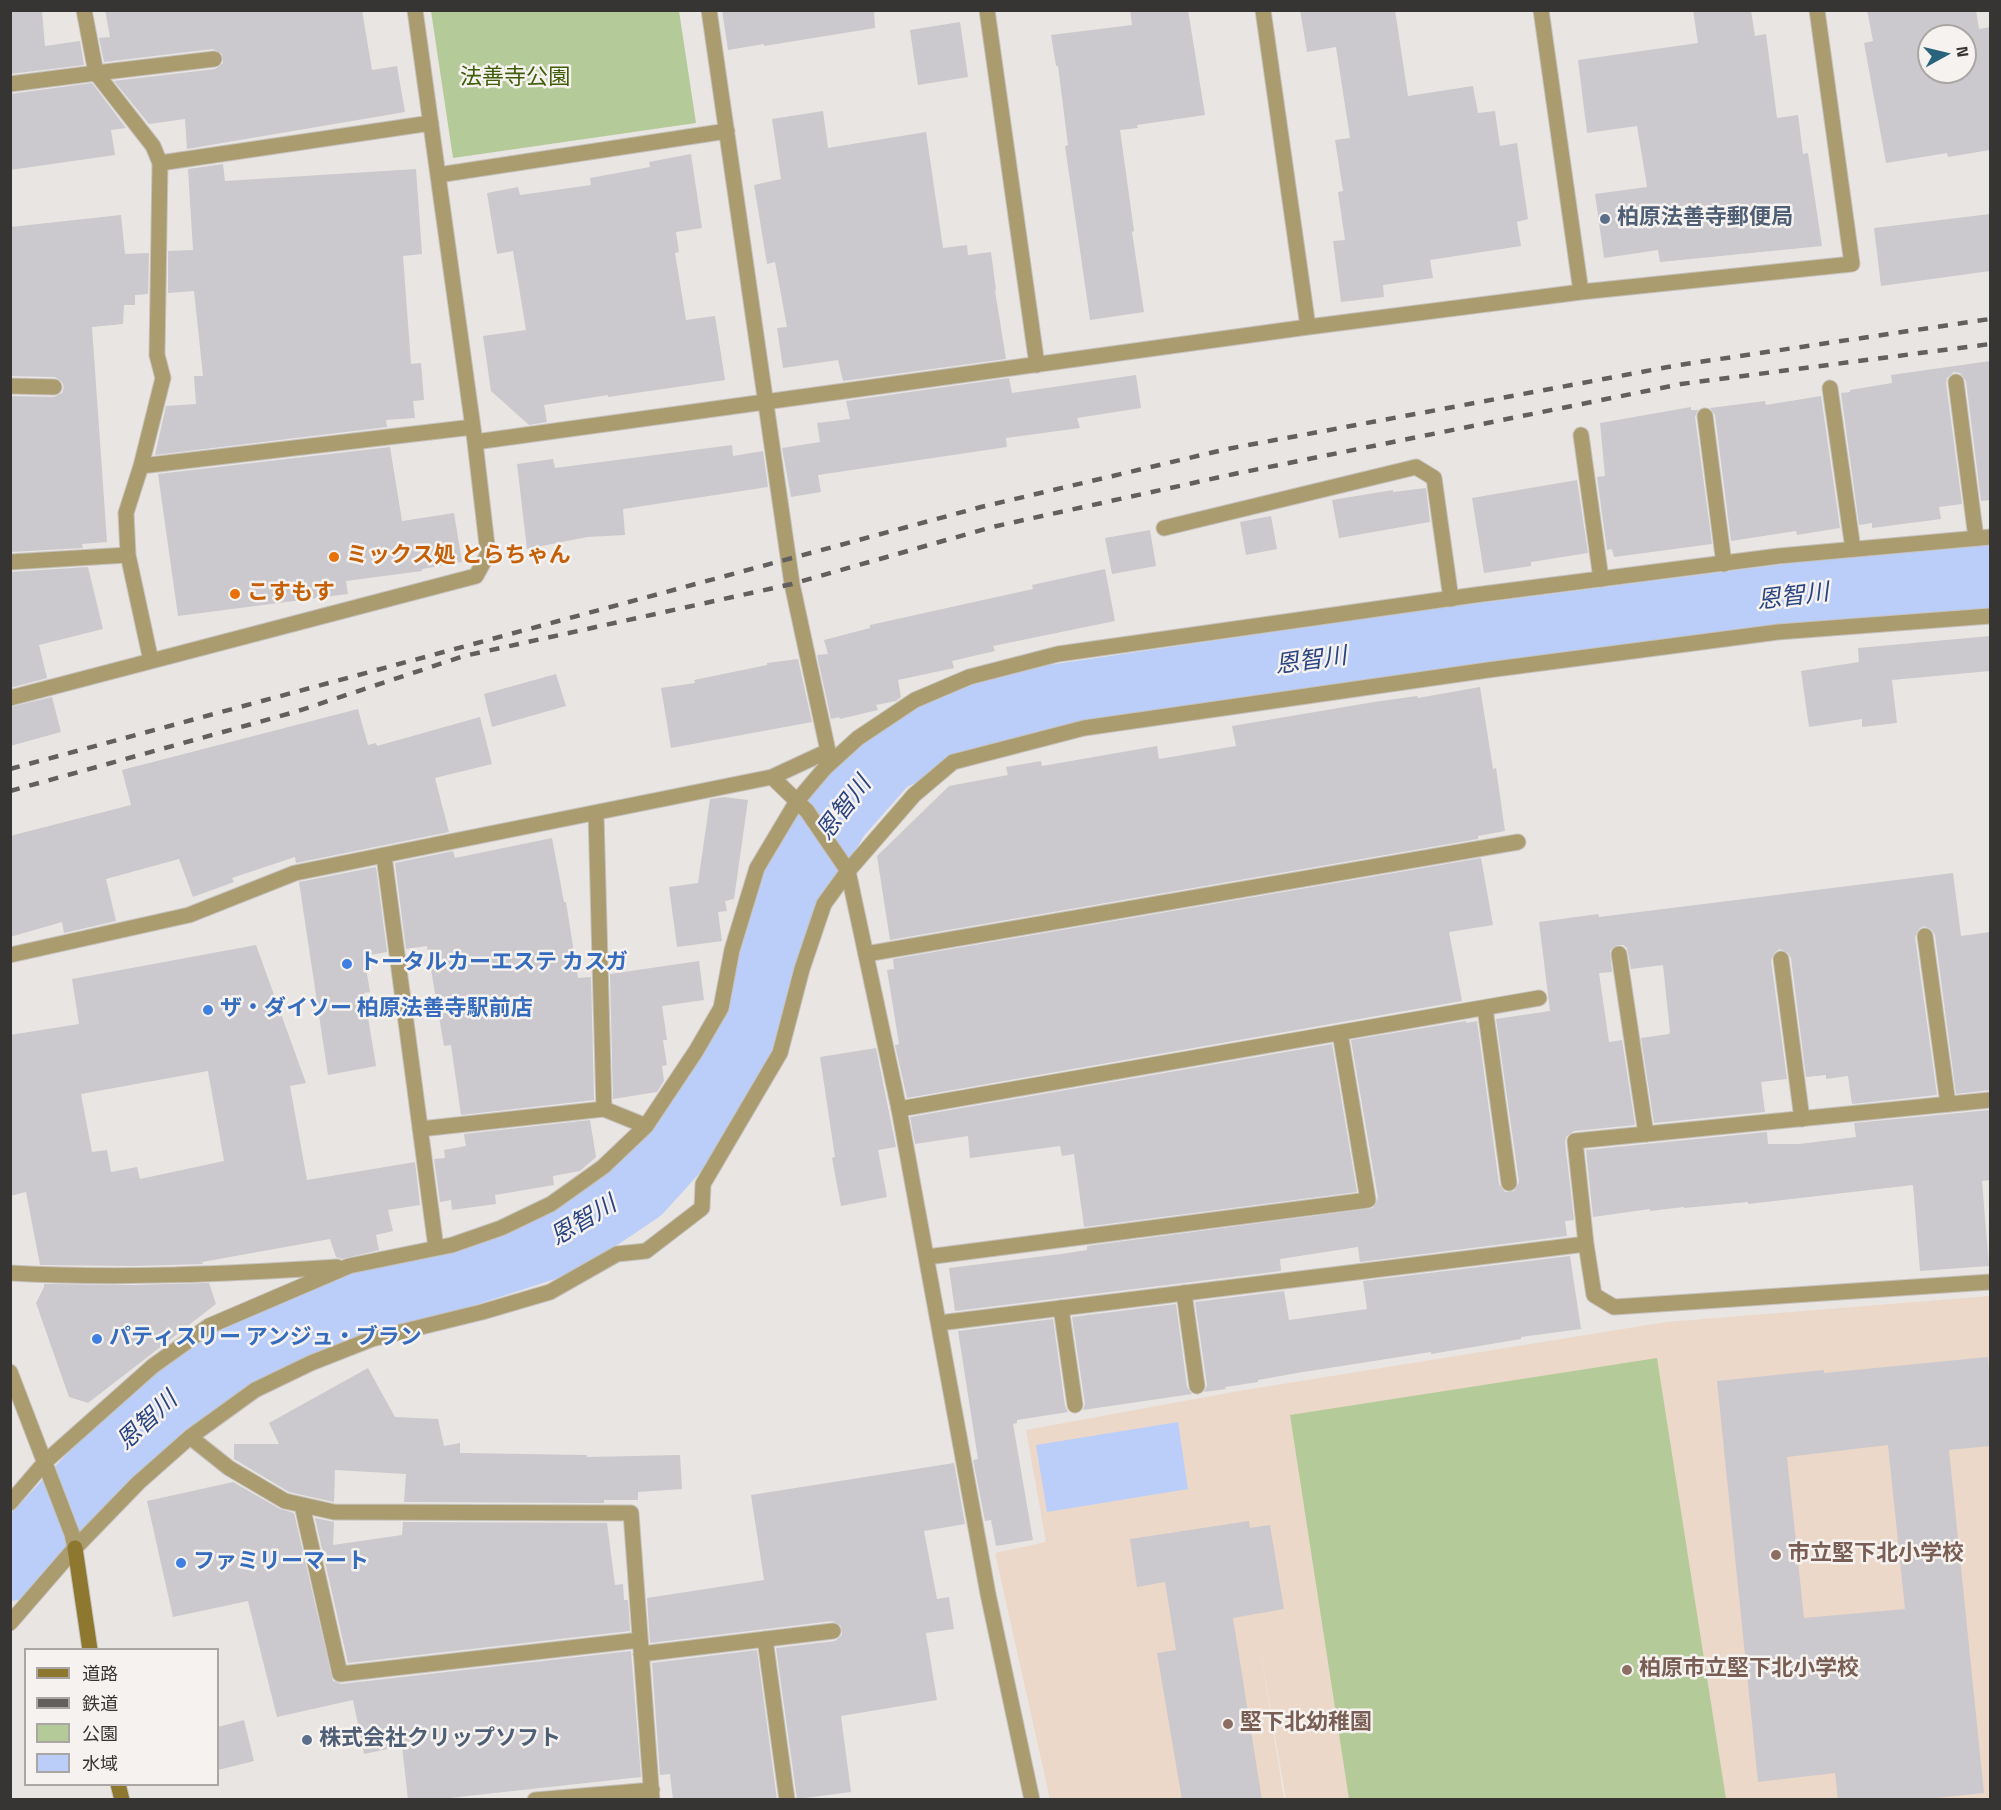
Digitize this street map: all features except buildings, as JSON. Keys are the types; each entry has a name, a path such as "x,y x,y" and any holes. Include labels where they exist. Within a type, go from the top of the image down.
{"street":[{"path":"84,10 96,73 153,146 160,163 157,355 163,378 141,466 126,513 128,555 151,661"},
{"path":"10,698 476,576 489,554 415,10"},
{"path":"709,10 792,584 828,751"},
{"path":"987,10 1037,365"},
{"path":"1263,10 1308,327"},
{"path":"1541,10 1581,292"},
{"path":"141,466 474,435 766,402 1308,327 1581,292 1852,264 1817,10"},
{"path":"10,84 214,59"},
{"path":"160,163 430,123"},
{"path":"438,175 727,131"},
{"path":"10,1273 84,1277 201,1275 349,1266 452,1245 501,1228 551,1204 603,1167 646,1126 696,1051 721,1008 732,950 757,868 802,806 825,768 858,738 915,700 969,677 1058,654 1601,579 1853,549 1983,537 1956,382"},
{"path":"10,386 54,387"},
{"path":"1830,387 1853,549"},
{"path":"1705,416 1724,564"},
{"path":"1581,435 1601,579"},
{"path":"1164,528 1416,467 1434,478 1451,599"},
{"path":"10,562 128,555"},
{"path":"10,1623 73,1541 190,1437 255,1390 311,1364 372,1340 550,1292 617,1254 646,1251 702,1208 703,1184 780,1053 802,969 824,904 914,795 953,762 1084,728 1488,670 1778,632 1990,616"},
{"path":"10,955 189,915 295,873 772,777 858,738"},
{"path":"772,777 802,806 849,871 927,1257 988,1594 1032,1800"},
{"path":"596,813 604,1109"},
{"path":"866,954 1518,842"},
{"path":"384,855 436,1248"},
{"path":"1925,936 1948,1104"},
{"path":"1618,954 1646,1134"},
{"path":"1781,960 1802,1119"},
{"path":"898,1109 1539,998"},
{"path":"1485,1008 1509,1183"},
{"path":"927,1257 1368,1200 1340,1033"},
{"path":"1990,1100 1575,1142 1594,1295 1614,1308 1990,1282"},
{"path":"420,1129 604,1109 646,1126"},
{"path":"939,1323 1586,1244"},
{"path":"10,1503 45,1462 153,1366 209,1326 349,1266"},
{"path":"1184,1293 1197,1386"},
{"path":"1061,1308 1075,1405"},
{"path":"10,1372 73,1541 90,1648"},
{"path":"190,1437 229,1468 285,1501 334,1512 631,1513 652,1795 535,1800"},
{"path":"302,1505 340,1674 640,1647 765,1639 833,1631"},
{"path":"765,1639 788,1800"}],"shaded area":[{"name":"柏原市立堅下北小学校","path":"1990,1296 1990,1799 1286,1799 1259,1642 1284,1799 1050,1799 995,1553 1046,1542 1026,1430 1233,1392 1666,1322"}],"green space":[{"name":"法善寺公園","path":"431,11 679,11 696,123 453,158"},
{"path":"1657,1358 1726,1799 1349,1799 1290,1415"}],"water":[{"path":"1178,1422 1188,1489 1047,1512 1036,1445"}],"waterway":[{"name":"恩智川","path":"10,1566 161,1404 264,1337 562,1240 638,1189 707,1113 757,1015 782,909 835,816 886,758 956,725 1052,700 1405,648 1990,573"}],"railway":[{"path":"10,769 981,507 1227,449 1679,365 1990,319"},
{"path":"10,791 295,712 464,656 792,584 992,527 1234,474 1681,384 1990,344"}],"place":[{"name":"柏原法善寺郵便局","path":"1605,219"},
{"name":"ミックス処 とらちゃん","path":"334,557"},
{"name":"こすもす","path":"235,594"},
{"name":"トータルカーエステ カスガ","path":"347,964"},
{"name":"ザ・ダイソー 柏原法善寺駅前店","path":"208,1010"},
{"name":"パティスリー アンジュ・ブラン","path":"97,1339"},
{"name":"市立堅下北小学校","path":"1776,1555"},
{"name":"ファミリーマート","path":"181,1563"},
{"name":"柏原市立堅下北小学校","path":"1627,1670"},
{"name":"堅下北幼稚園","path":"1228,1724"},
{"name":"株式会社クリップソフト","path":"307,1740"}]}
